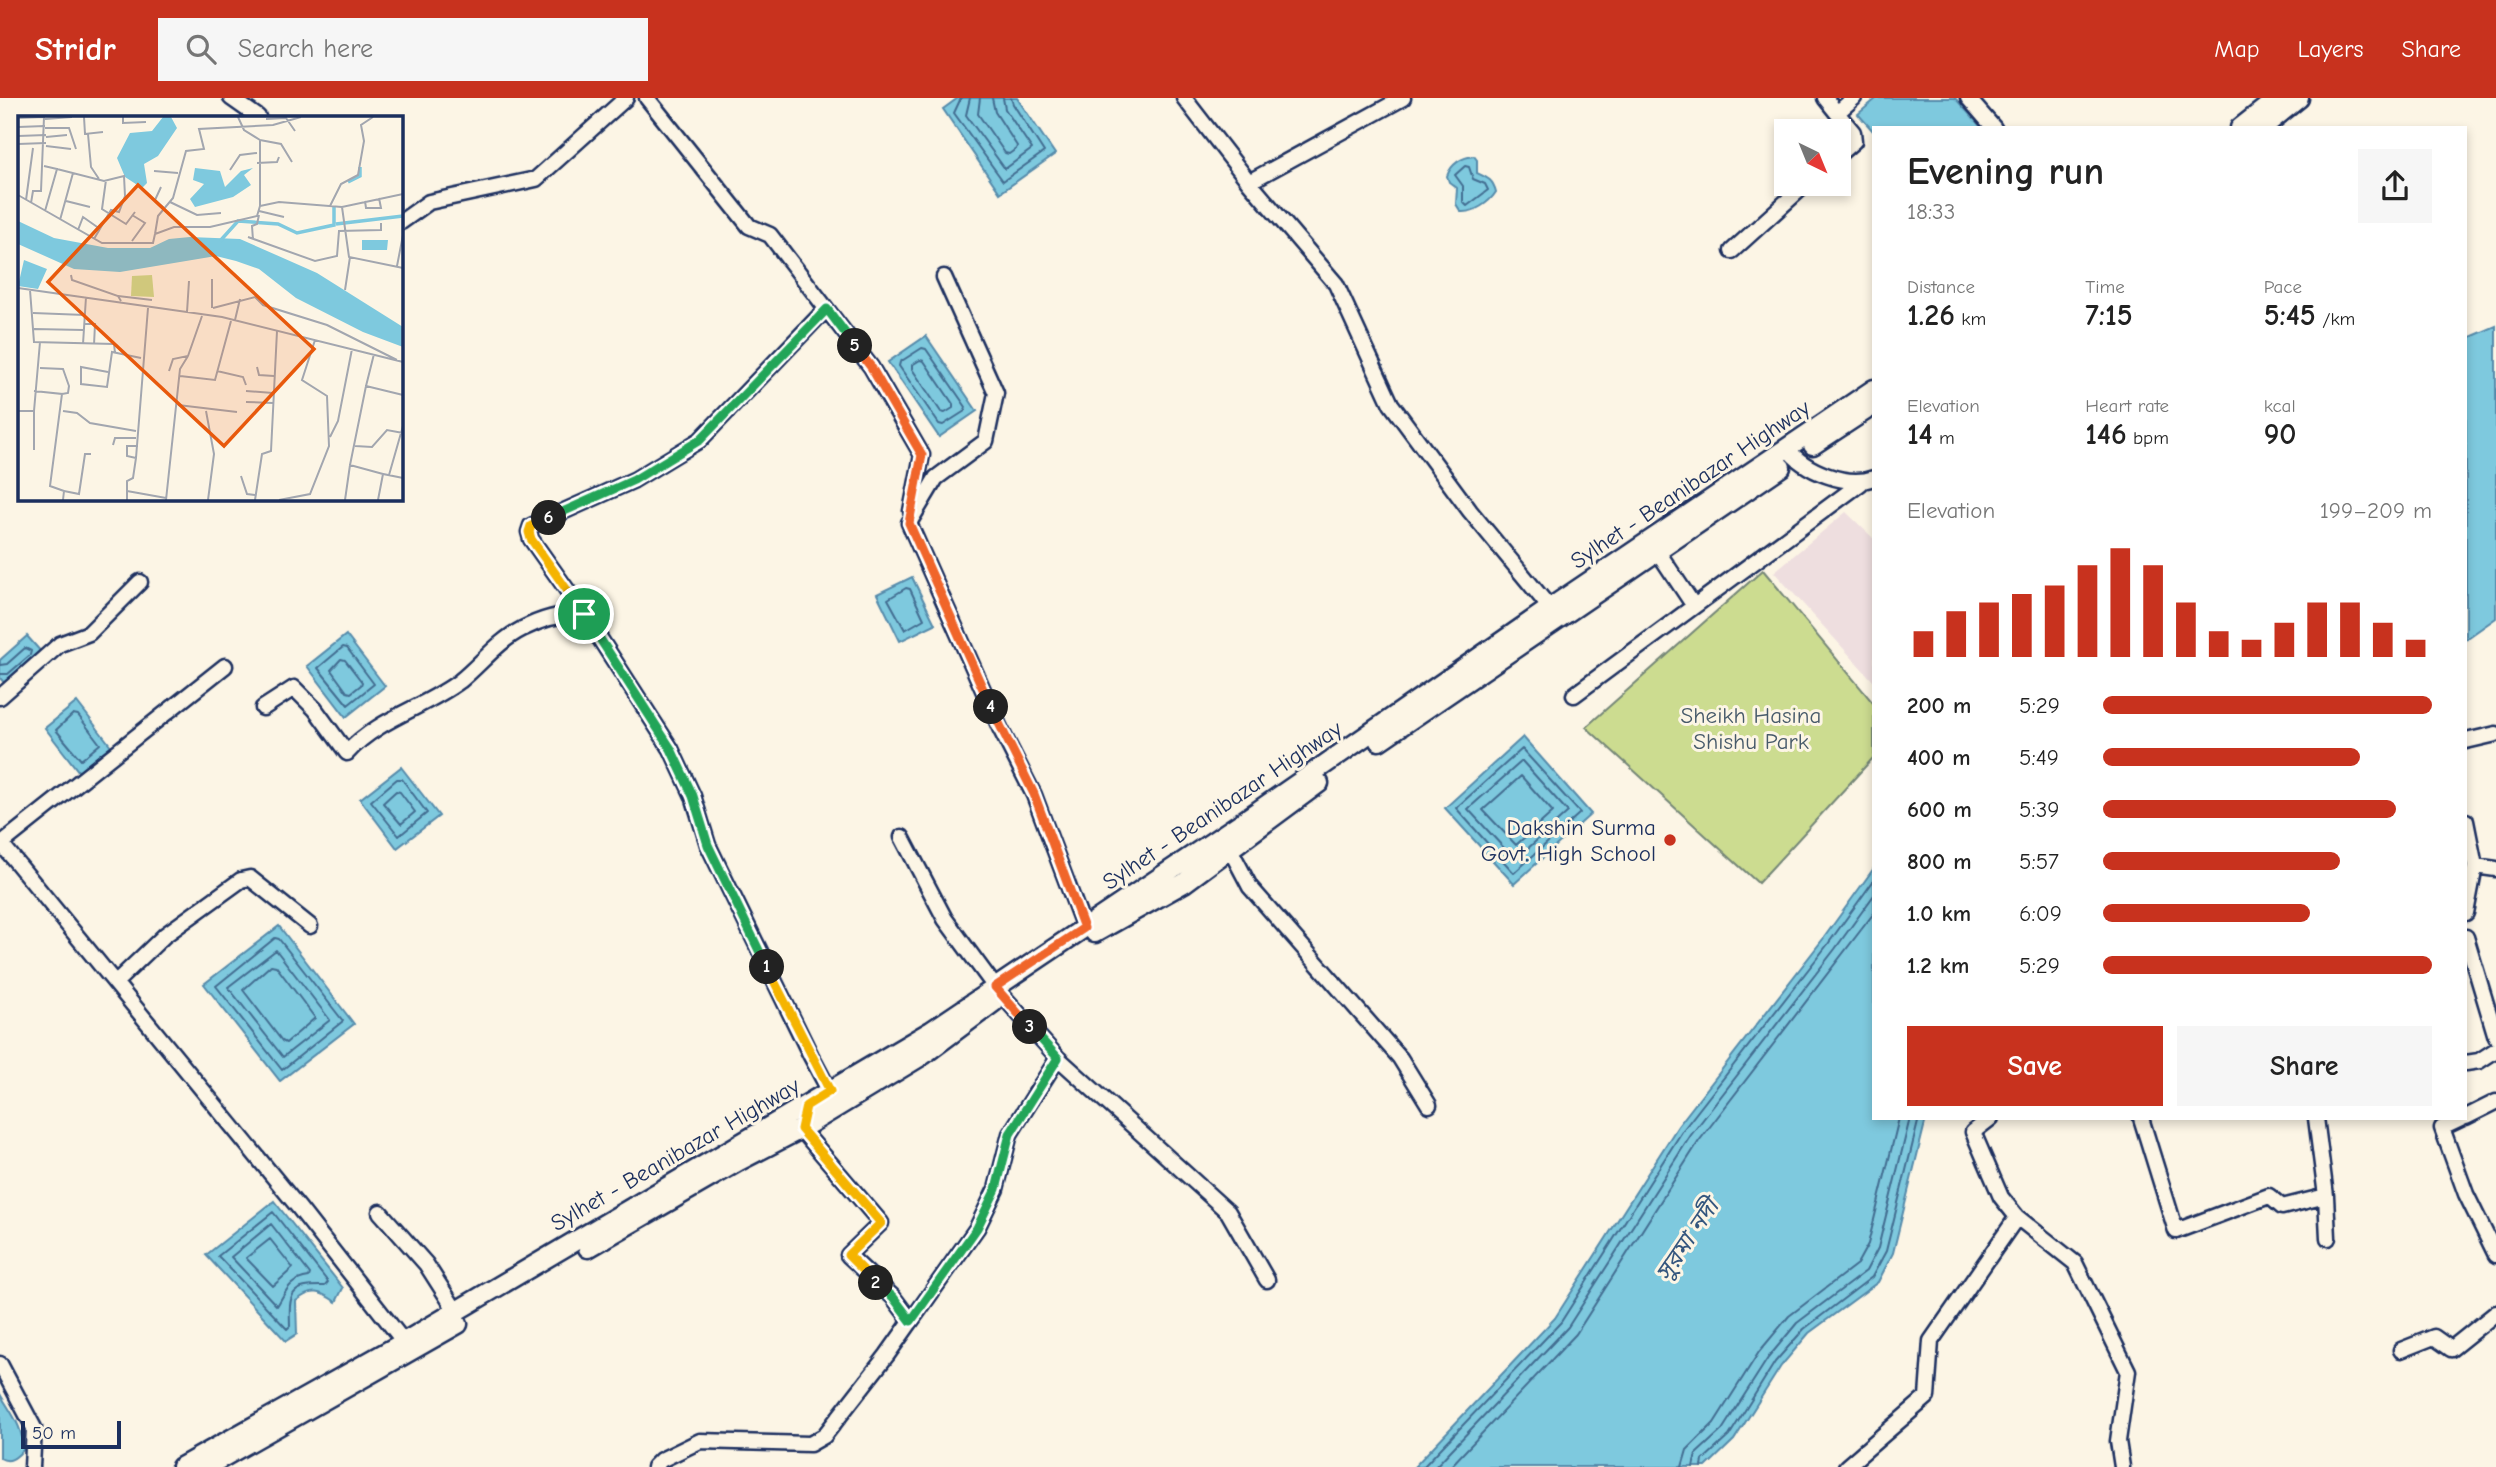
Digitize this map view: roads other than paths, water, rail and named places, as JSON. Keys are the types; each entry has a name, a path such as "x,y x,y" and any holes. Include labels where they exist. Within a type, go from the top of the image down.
{"main road":[{"path":"2243,126 2278,98"},
{"path":"2264,126 2299,98"},
{"name":"Sylhet - Beanibazar Highway","path":"181,1467 404,1342 1184,883 1332,773 1658,552 1872,391"},
{"name":"Sylhet - Beanibazar Highway","path":"206,1467 392,1363 727,1168 801,1129 923,1055 999,991 1084,928 1550,608 1791,453 1872,406"}],"street":[{"path":"231,98 257,116"},
{"path":"402,221 429,202 536,179 626,98"},
{"path":"647,98 750,226 770,235 871,367 922,455 909,523 1000,728 1034,794 1084,928"},
{"path":"1184,98 1249,183 1336,284 1391,404 1470,511 1550,608"},
{"path":"1249,183 1403,98"},
{"path":"1825,98 1842,119"},
{"path":"1837,113 1854,98"},
{"path":"1976,101 1993,126"},
{"path":"1732,251 1794,196"},
{"path":"909,523 936,478 986,441 996,393 944,277"},
{"path":"827,309 700,440 634,480 531,526 529,532 531,539 584,614 671,749 693,796 708,845 830,1091"},
{"path":"1791,453 1814,471 1868,481"},
{"path":"1574,695 1868,481"},
{"path":"1658,552 1694,606"},
{"path":"0,697 60,644 89,633 140,582"},
{"path":"263,708 294,688 315,709 346,753 360,738 459,681 521,629 565,613 584,614"},
{"path":"225,666 1,843 299,1208 404,1342"},
{"path":"2467,741 2496,734"},
{"path":"2467,826 2475,866 2467,909"},
{"path":"902,837 945,919 999,991 1058,1058 1228,1212 1267,1280"},
{"path":"1230,849 1250,887 1400,1058 1429,1105"},
{"path":"2475,866 2496,869"},
{"path":"115,983 165,935 241,880 250,878 310,926"},
{"path":"2467,940 2496,1037"},
{"path":"2467,1063 2479,1061 2496,1050"},
{"path":"661,1465 700,1441 810,1444 818,1441 863,1386 977,1228 996,1189 1010,1134 1058,1058"},
{"path":"2467,1116 2496,1102"},
{"path":"806,1106 801,1129 881,1223 848,1255 893,1297 911,1321"},
{"path":"1988,1120 1973,1132 2001,1197 2017,1217 2075,1263 2128,1371 2118,1441 2122,1467"},
{"path":"2142,1120 2176,1231 2269,1196 2282,1207 2326,1196"},
{"path":"2316,1120 2326,1196 2328,1238"},
{"path":"2460,1120 2442,1128 2466,1194 2496,1255"},
{"path":"380,1212 426,1264 456,1311"},
{"path":"1846,1467 1927,1397 1931,1341 2017,1217"},
{"path":"2401,1350 2434,1337 2451,1349 2496,1313"},
{"path":"0,1364 34,1428 32,1467"}],"water":[{"path":"958,98 1017,98 1055,154 1000,193 943,109"},
{"path":"1877,98 1955,98 1980,126 1872,126 1872,130 1858,114"},
{"path":"1474,156 1477,160 1477,173 1490,180 1496,192 1481,206 1461,212 1456,204 1457,188 1449,182 1447,176 1458,162"},
{"path":"2496,326 2496,618 2467,638 2467,339"},
{"path":"926,336 977,411 939,437 888,362"},
{"path":"912,577 935,624 900,641 877,594"},
{"path":"346,635 385,686 346,717 307,666"},
{"path":"27,636 42,653 6,685 0,678 0,660"},
{"path":"77,702 111,746 79,772 45,728"},
{"path":"1523,737 1591,814 1514,884 1445,808"},
{"path":"401,767 439,816 397,848 360,799"},
{"name":"সুরমা নদী","path":"1872,871 1872,1120 1927,1120 1893,1253 1878,1282 1809,1333 1781,1366 1734,1440 1706,1467 1414,1467 1555,1318 1678,1126 1823,939"},
{"path":"279,926 354,1024 280,1081 204,984"},
{"path":"274,1201 343,1288 336,1302 316,1292 296,1301 297,1334 286,1341 206,1255"},
{"path":"0,1394 16,1421 23,1442 23,1450 10,1460 0,1458"}],"place":[{"name":"Dakshin Surma Govt. High School","path":"1670,840"}],"park label":[{"name":"Sheikh Hasina Shishu Park","path":"1751,728"}]}
